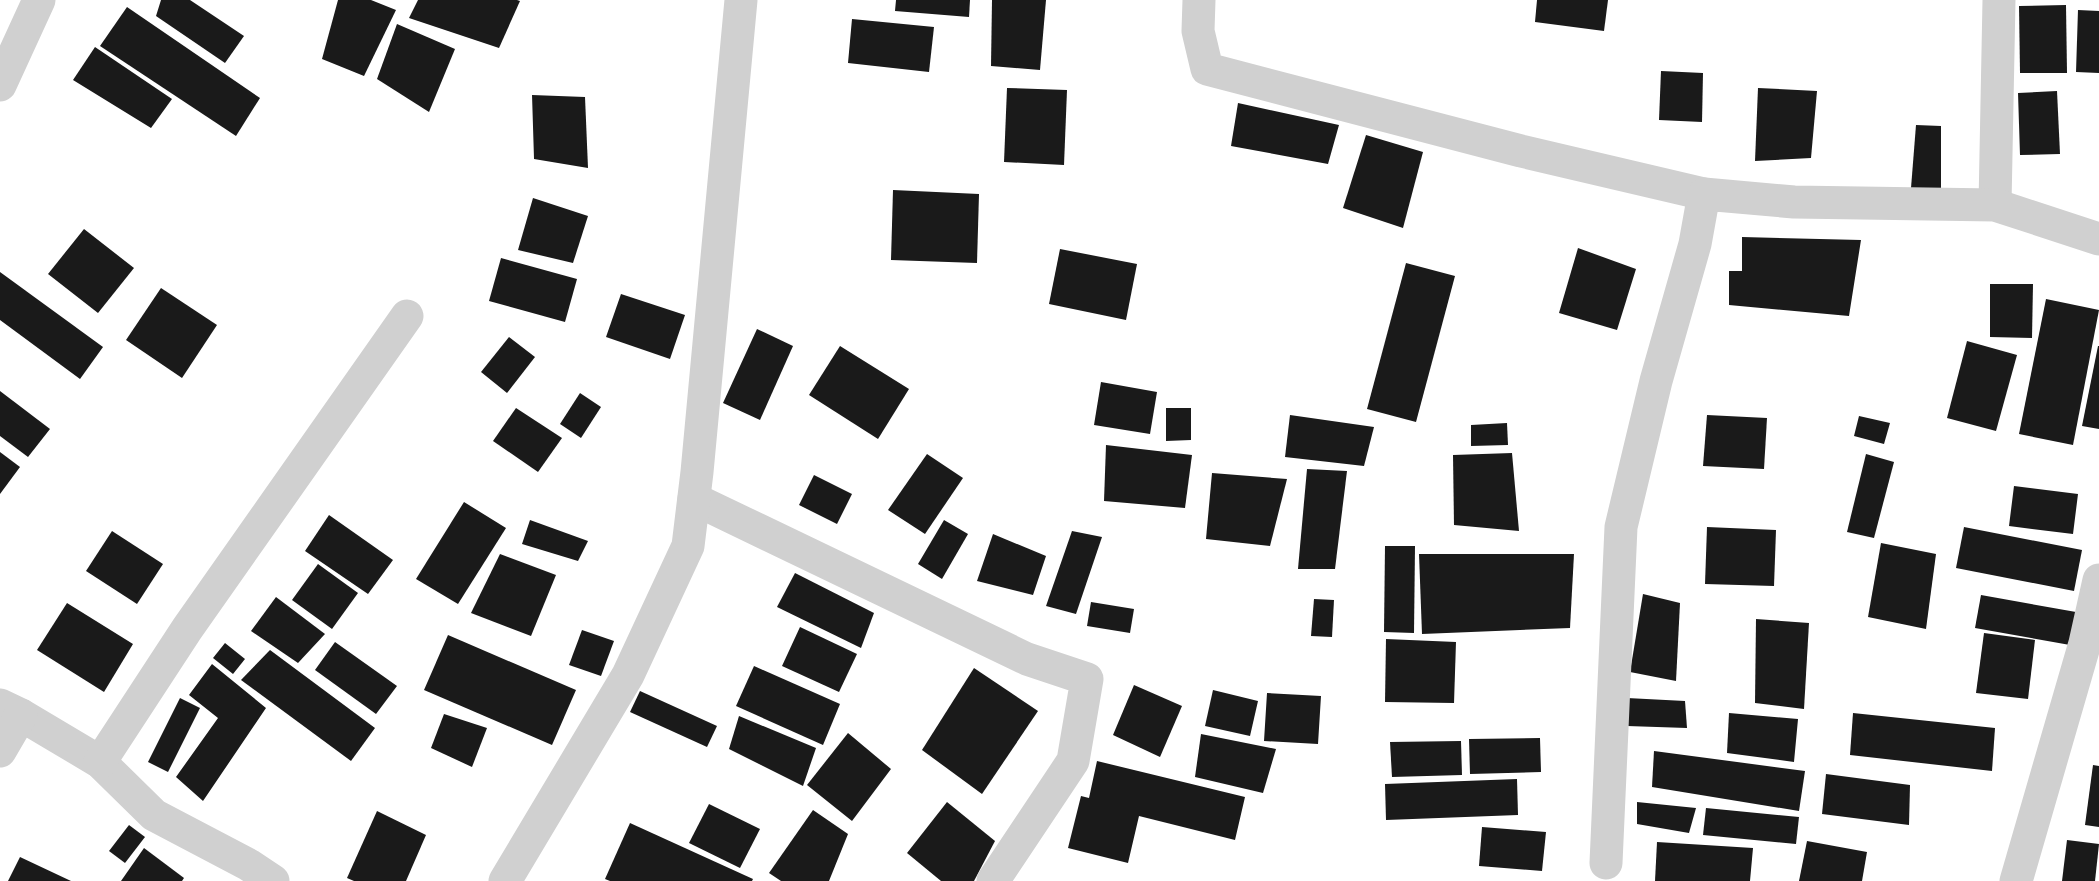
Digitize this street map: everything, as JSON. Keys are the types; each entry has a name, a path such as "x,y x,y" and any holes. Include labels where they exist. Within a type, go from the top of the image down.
{"street":[{"path":"0,85 39,0"},
{"path":"505,881 628,675 688,546 741,0"},
{"path":"1199,0 1198,31 1207,69 1521,151 1704,194 1794,202 1995,205 2099,239"},
{"path":"1995,205 1999,0"},
{"path":"1605,863 1622,527 1656,381 1695,244 1704,194"},
{"path":"100,762 201,609 407,316"},
{"path":"694,499 1027,659 1087,679 1073,761 993,881"},
{"path":"2016,881 2085,643 2099,580"},
{"path":"0,751 11,710 100,762 154,815 249,865 273,881"}],"building":[{"path":"161,0 190,0 244,36 225,63 156,16"},
{"path":"338,0 371,0 396,10 364,76 322,59"},
{"path":"418,0 520,1 499,48 409,18"},
{"path":"896,0 970,0 969,17 895,11"},
{"path":"992,0 1046,0 1040,70 991,66"},
{"path":"1537,0 1608,0 1604,31 1535,22"},
{"path":"2066,5 2067,73 2020,73 2019,6"},
{"path":"127,7 260,98 236,136 100,46"},
{"path":"2078,10 2099,11 2099,73 2076,72"},
{"path":"852,19 934,27 929,72 848,63"},
{"path":"397,24 455,49 429,112 377,79"},
{"path":"95,47 172,99 151,128 73,80"},
{"path":"1661,71 1703,73 1702,122 1659,120"},
{"path":"1007,88 1067,90 1064,165 1004,162"},
{"path":"1758,88 1817,91 1811,158 1755,161"},
{"path":"2057,91 2060,154 2020,155 2018,93"},
{"path":"532,95 585,97 588,168 534,159"},
{"path":"1238,103 1339,125 1328,164 1231,146"},
{"path":"1916,125 1941,126 1941,190 1911,188"},
{"path":"1366,135 1423,152 1403,228 1343,208"},
{"path":"893,190 979,194 977,263 891,260"},
{"path":"533,198 588,216 573,263 518,250"},
{"path":"84,229 134,268 98,313 48,274"},
{"path":"1742,237 1861,240 1849,316 1729,305 1729,271 1742,271"},
{"path":"1578,248 1636,269 1617,330 1559,313"},
{"path":"1060,249 1137,264 1126,320 1049,304"},
{"path":"501,258 577,279 565,322 489,301"},
{"path":"1406,263 1455,276 1416,422 1367,409"},
{"path":"0,272 103,347 80,379 0,320"},
{"path":"1990,284 2033,284 2032,338 1990,337"},
{"path":"161,288 217,325 182,378 126,340"},
{"path":"621,294 685,315 670,359 606,337"},
{"path":"2046,299 2099,310 2073,445 2019,434"},
{"path":"757,329 793,346 760,420 723,403"},
{"path":"509,337 535,357 507,393 481,372"},
{"path":"1967,341 2017,355 1996,431 1947,418"},
{"path":"840,346 909,389 878,439 809,395"},
{"path":"2099,346 2099,429 2082,426"},
{"path":"1101,382 1157,392 1150,434 1094,425"},
{"path":"0,391 50,429 28,457 0,436"},
{"path":"580,393 601,407 581,438 560,424"},
{"path":"516,408 562,438 538,472 493,441"},
{"path":"1166,408 1191,408 1191,440 1166,441"},
{"path":"1290,415 1374,427 1364,466 1285,457"},
{"path":"1707,415 1767,418 1764,469 1703,466"},
{"path":"1859,416 1890,423 1884,444 1854,436"},
{"path":"1507,423 1508,445 1471,446 1471,425"},
{"path":"1106,445 1192,455 1185,508 1104,501"},
{"path":"0,452 20,467 0,494"},
{"path":"1512,453 1519,531 1454,525 1453,455"},
{"path":"927,454 963,478 925,534 888,510"},
{"path":"1866,454 1894,462 1874,538 1847,532"},
{"path":"1307,469 1347,471 1335,569 1298,569"},
{"path":"1212,473 1287,479 1270,546 1206,539"},
{"path":"814,475 852,494 837,524 799,505"},
{"path":"2014,486 2078,494 2073,534 2009,526"},
{"path":"464,502 506,528 458,604 416,579"},
{"path":"329,515 393,560 368,594 305,551"},
{"path":"530,520 588,541 578,561 522,544"},
{"path":"944,520 968,534 942,579 918,564"},
{"path":"1707,527 1776,530 1774,586 1705,584"},
{"path":"1964,527 2082,550 2074,591 1956,568"},
{"path":"112,531 163,564 137,604 86,571"},
{"path":"1072,531 1102,537 1076,614 1046,606"},
{"path":"993,534 1046,556 1033,595 977,581"},
{"path":"1881,543 1936,554 1926,629 1868,617"},
{"path":"1385,546 1415,546 1414,633 1384,632"},
{"path":"500,554 556,575 531,636 471,613"},
{"path":"1419,554 1574,554 1570,628 1422,634"},
{"path":"318,564 358,593 332,629 292,600"},
{"path":"795,573 874,613 861,648 777,607"},
{"path":"1643,594 1680,603 1676,681 1630,672"},
{"path":"1981,595 2076,612 2070,645 1975,628"},
{"path":"276,597 325,634 298,663 251,631"},
{"path":"1314,599 1334,600 1332,637 1311,636"},
{"path":"1091,602 1134,609 1130,633 1087,626"},
{"path":"67,603 133,644 104,692 37,650"},
{"path":"1756,619 1809,623 1804,709 1755,703"},
{"path":"800,627 857,654 839,692 782,666"},
{"path":"582,630 614,641 601,676 569,665"},
{"path":"1984,633 2035,640 2028,699 1976,693"},
{"path":"448,635 576,690 552,745 424,690"},
{"path":"1386,639 1456,642 1454,703 1385,702"},
{"path":"335,642 397,686 376,714 315,670"},
{"path":"225,643 245,659 233,674 213,658"},
{"path":"270,650 375,728 351,761 241,680"},
{"path":"212,664 266,708 203,801 176,777 218,718 189,695"},
{"path":"754,666 840,704 823,745 736,706"},
{"path":"974,668 1038,711 982,794 922,750"},
{"path":"1134,685 1182,706 1160,757 1113,735"},
{"path":"1213,690 1258,701 1250,736 1205,726"},
{"path":"640,691 717,726 707,747 630,712"},
{"path":"1267,693 1321,696 1318,744 1264,741"},
{"path":"180,698 200,708 168,772 148,762"},
{"path":"1627,698 1685,701 1687,728 1627,726"},
{"path":"1729,713 1798,719 1794,762 1727,753"},
{"path":"1853,713 1995,728 1992,771 1850,755"},
{"path":"444,714 487,728 472,767 431,748"},
{"path":"739,716 816,748 803,786 729,749"},
{"path":"848,733 891,769 852,821 807,785"},
{"path":"1201,734 1276,749 1263,793 1195,777"},
{"path":"1540,738 1541,772 1470,774 1469,739"},
{"path":"1461,741 1462,775 1392,777 1390,742"},
{"path":"1654,751 1805,771 1799,811 1652,787"},
{"path":"1097,761 1245,797 1235,840 1139,816 1128,863 1068,848 1081,796 1089,798"},
{"path":"2093,765 2099,766 2099,827 2085,825"},
{"path":"1826,774 1910,785 1909,825 1822,814"},
{"path":"1517,779 1518,815 1386,820 1385,784"},
{"path":"947,802 995,841 974,881 941,881 907,853"},
{"path":"1637,802 1696,808 1689,833 1637,824"},
{"path":"709,804 760,829 740,868 689,843"},
{"path":"1706,808 1799,817 1796,844 1703,835"},
{"path":"813,810 848,834 829,881 781,881 769,873"},
{"path":"377,811 426,835 406,881 354,881 347,878"},
{"path":"630,823 753,879 752,881 610,881 605,879"},
{"path":"129,825 145,837 125,863 109,851"},
{"path":"1482,827 1546,832 1542,871 1479,866"},
{"path":"2067,840 2099,844 2095,881 2062,881"},
{"path":"1807,841 1867,852 1862,881 1799,881"},
{"path":"1657,842 1753,848 1750,881 1655,881"},
{"path":"144,848 184,878 182,881 121,881"},
{"path":"20,857 71,881 8,881"}]}
